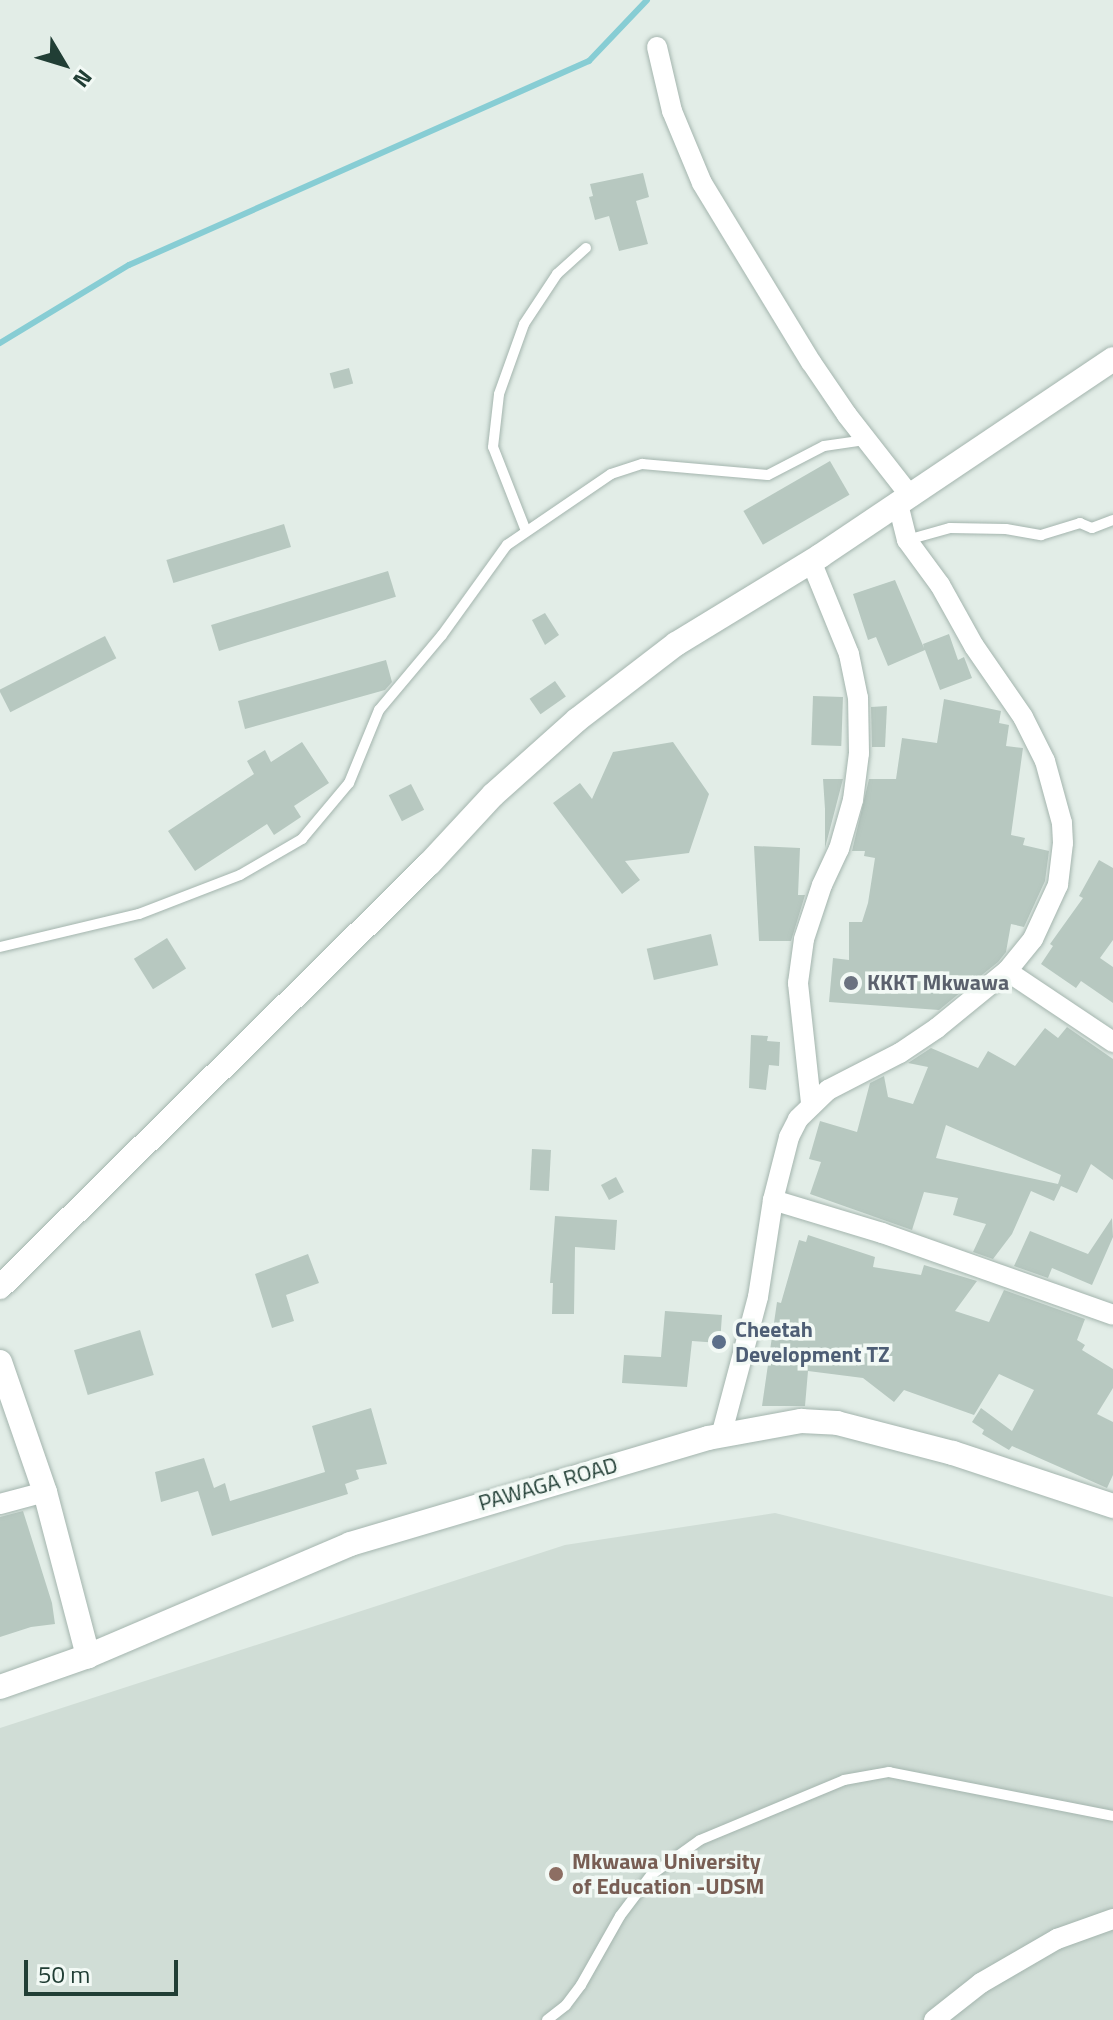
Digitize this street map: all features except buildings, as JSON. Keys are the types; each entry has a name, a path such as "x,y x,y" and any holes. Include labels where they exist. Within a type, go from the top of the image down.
{"street":[{"path":"657,47 672,111 702,183 811,362 867,440 904,501 907,540 940,585 974,646 1023,717 1045,761 1059,804 1063,843 1058,885 1033,939 1007,971 937,1028 900,1053 828,1090 811,1103 789,1137 773,1200 758,1297 721,1436"},
{"path":"0,1287 541,750 676,644 904,501 1113,359"},
{"path":"811,561 849,654 858,698 859,753 853,800 839,849 822,885 804,939 798,983 811,1103"},
{"path":"1007,971 1113,1042"},
{"path":"773,1200 882,1233 1113,1315"},
{"path":"0,1362 45,1492 88,1656"},
{"name":"PAWAGA ROAD","path":"0,1687 88,1656 350,1544 530,1488 721,1436 801,1421 837,1423 953,1453 1113,1506"},
{"path":"0,1504 45,1492"},
{"path":"934,2020 981,1983 1057,1939 1113,1919"}],"lane":[{"path":"526,531 493,447 499,394 524,324 536,303 557,274 586,248"},
{"path":"0,947 139,914 240,875 302,839 349,783 379,710 433,646 507,545 611,474 642,464 755,477 780,471 824,446 867,440"},
{"path":"907,540 950,528 1041,535 1080,523 1092,528 1113,520"},
{"path":"547,2020 566,2005 581,1985 620,1916 651,1875 700,1840 844,1780 889,1772 1113,1816"}],"shaded area":[{"name":"Mkwawa University of Education -UDSM","path":"775,1513 1113,1597 1113,2020 0,2020 0,1728 565,1545"}],"waterway":[{"path":"0,343 129,265 589,61 647,0"}],"place":[{"name":"KKKT Mkwawa","path":"851,983"},
{"name":"Cheetah Development TZ","path":"719,1342"},
{"name":"Mkwawa University of Education -UDSM","path":"556,1874"}]}
